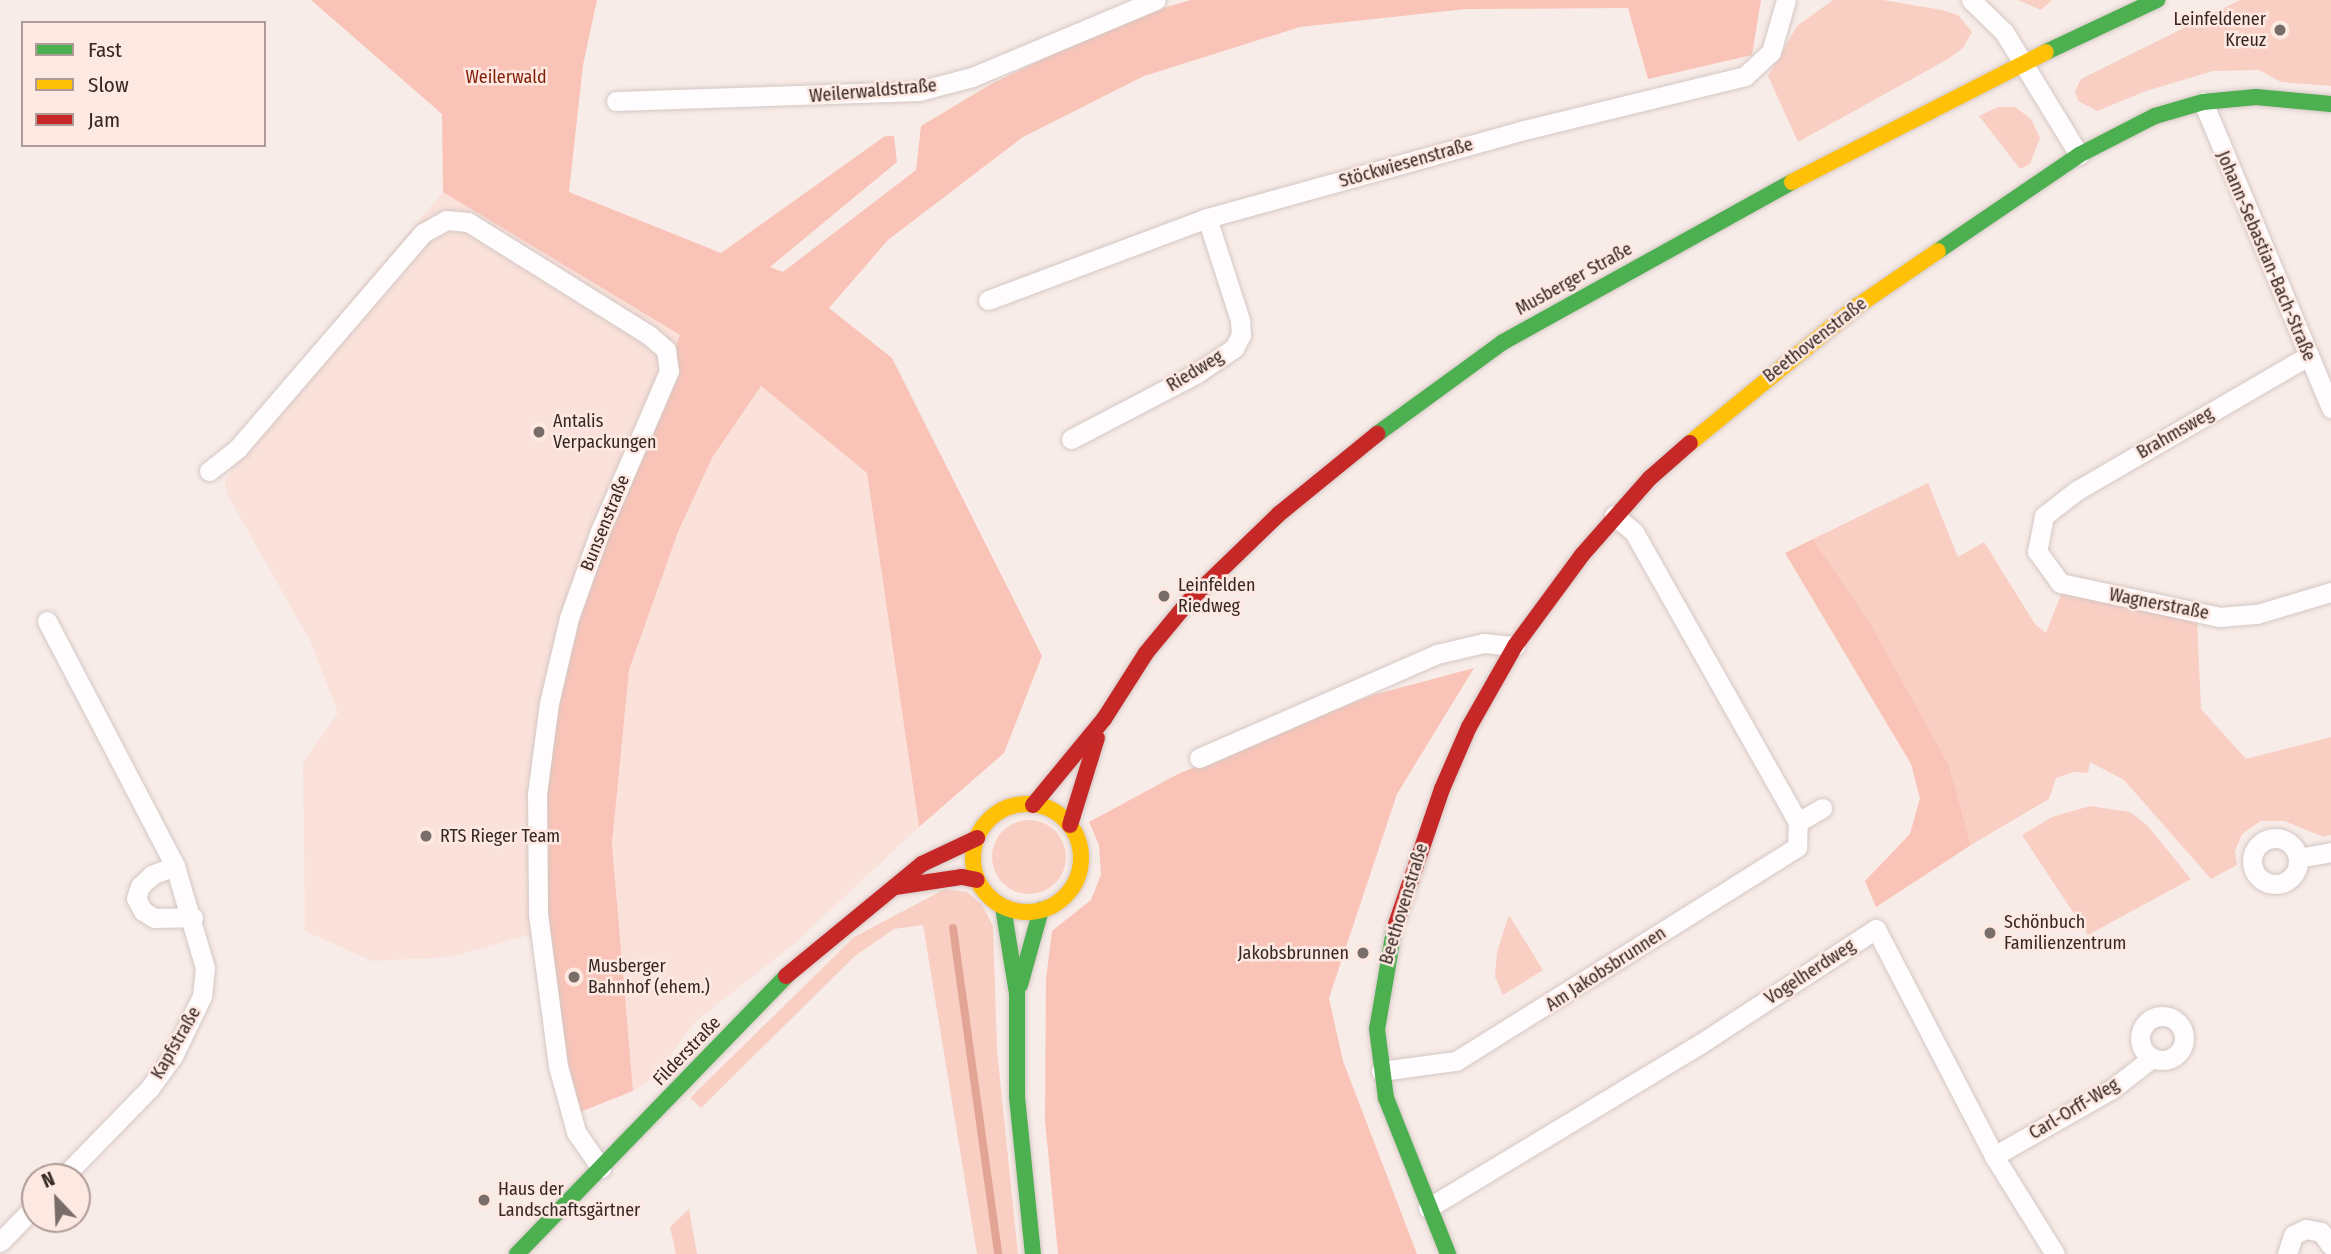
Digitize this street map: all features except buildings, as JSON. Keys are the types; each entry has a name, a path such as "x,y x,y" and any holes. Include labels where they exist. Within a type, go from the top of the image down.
{"main road":[{"name":"Musberger Straße","path":"1033,805 1104,719 1146,653 1216,573 1308,488 1421,399 1600,285 2021,62 2157,0"},
{"name":"Beethovenstraße","path":"1448,1254 1396,1129 1381,1071 1379,1004 1397,917 1442,789 1469,727 1515,646 1614,515 1741,397 1856,307 2079,155 2155,116 2203,102 2256,97 2331,104"},
{"name":"Musberger Straße","path":"1070,825 1104,719"},
{"path":"1003,907 1041,911 1058,902 1077,879 1081,854 1070,825 1052,811 1033,805 999,812 977,838 973,859 977,880 1003,907 1017,993 1017,1097 1033,1254"},
{"name":"Filderstraße","path":"517,1254 789,973 922,864 977,838"},
{"path":"895,887 962,877 977,880"},
{"path":"1017,993 1041,911"}],"street":[{"name":"Weilerwaldstraße","path":"616,101 931,89 972,77 1156,0"},
{"name":"Stöckwiesenstraße","path":"988,300 1207,218 1520,131 1745,76 1771,52 1786,0"},
{"path":"1972,0 1989,13 2079,155"},
{"name":"Johann-Sebastian-Bach-Straße","path":"2203,102 2331,408"},
{"name":"Riedweg","path":"1071,439 1197,373 1234,348 1241,335 1240,320 1207,218"},
{"name":"Bunsenstraße","path":"209,471 238,448 424,233 446,220 468,222 649,335 666,350 669,372 600,531 569,618 549,703 537,794 538,914 558,1066 576,1132 601,1168"},
{"name":"Brahmsweg","path":"2044,516 2076,491 2308,356"},
{"path":"1614,515 1634,532 1798,822 1822,808"},
{"name":"Wagnerstraße","path":"2044,516 2037,551 2060,583 2220,617 2257,614 2331,592"},
{"name":"Kapfstraße","path":"47,621 175,866 203,953 205,985 186,1034 149,1089 77,1163"},
{"path":"1199,758 1437,654 1484,643 1515,646"},
{"name":"Am Jakobsbrunnen","path":"1381,1071 1455,1061 1502,1035 1797,847 1798,822"},
{"path":"2298,858 2331,852"},
{"path":"175,866 152,875 140,886 136,898 143,911 154,918 193,917"},
{"name":"Vogelherdweg","path":"1428,1208 1700,1044 1876,929 1994,1156 2055,1254"},
{"name":"Carl-Orff-Weg","path":"1994,1156 2112,1089 2152,1058"},
{"path":"0,1242 21,1220"},
{"path":"2287,1254 2293,1236 2306,1229 2321,1232 2331,1246"}],"shaded area":[{"path":"1833,0 1883,0 1942,10 1958,15 1972,32 1963,48 1948,59 1798,142 1768,76 1797,26"},
{"path":"2018,0 2052,0 2041,10"},
{"path":"2240,0 2331,0 2331,86 2281,82 2259,70 2213,71 2146,91 2097,111 2078,101 2075,91 2081,79"},
{"path":"1998,107 2015,107 2031,119 2040,138 2030,164 2020,169 1979,116"},
{"path":"443,192 680,335 539,932 451,957 372,961 305,931 303,762 338,713 310,641 226,492 225,480 331,324"},
{"path":"761,386 867,473 919,827 795,943 695,1022 653,1079 633,1091 612,844 629,670 678,532 712,458"},
{"path":"1928,483 1958,557 1984,542 2035,624 2046,633 2062,592 2197,620 2201,709 2246,759 2331,737 2331,835 2324,837 2284,821 2261,821 2242,834 2235,851 2237,865 2211,879 2124,780 2090,762 2088,773 2074,772 2056,778 2049,799 1971,845 1949,765 1869,621 1813,539"},
{"path":"2090,806 2130,812 2147,825 2191,879 2088,935 2022,835 2052,817"},
{"path":"1029,820 1043,823 1055,831 1063,843 1066,857 1063,871 1055,883 1043,891 1029,894 1015,891 1003,883 995,871 992,857 995,843 1003,831 1015,823"},
{"path":"945,889 967,892 982,905 993,926 997,1050 1018,1254 977,1254 923,925 894,929 855,956 701,1108 690,1098 854,937"},
{"path":"1509,915 1543,970 1503,995 1495,977 1497,952"},
{"path":"689,1209 697,1254 676,1254 670,1227"}],"green space":[{"name":"Weilerwald","path":"311,0 597,0 583,65 569,192 721,253 885,136 894,136 897,162 770,267 783,272 916,170 921,126 991,84 1128,18 1191,0 1761,0 1752,55 1648,79 1628,8 1466,9 1300,27 1144,76 1023,137 888,240 829,308 892,358 1042,656 1004,753 919,827 867,473 761,386 712,458 678,532 629,670 612,844 633,1091 570,1116 537,887 557,663 680,335 443,192 442,114"},
{"path":"1813,539 1869,621 1949,765 1971,845 1876,907 1865,881 1910,834 1920,798 1911,764 1785,553"},
{"path":"1474,668 1397,794 1329,998 1343,1061 1417,1254 1058,1254 1045,1121 1046,979 1052,931 1091,900 1101,875 1099,845 1089,822 1178,774 1270,736 1373,695"}],"waterway":[{"path":"953,928 998,1254"}],"traffic: fast":[{"path":"2046,52 2157,0"},
{"path":"1938,251 2079,155 2155,116 2203,102 2256,97 2331,104"},
{"path":"1377,434 1503,342 1792,182"},
{"path":"1003,907 1017,993 1017,1097 1033,1254"},
{"path":"1020,985 1041,910"},
{"path":"1394,930 1377,1029 1386,1098 1448,1254"},
{"path":"517,1254 786,976"}],"traffic: slow":[{"path":"1792,182 2046,52"},
{"path":"1690,443 1856,307 1938,251"},
{"path":"1027,804 1048,808 1065,820 1077,837 1081,858 1077,879 1065,896 1048,908 1027,912 1006,908 989,896 977,879 973,858 977,837 989,820 1006,808 1027,804"}],"traffic: jam":[{"path":"1033,805 1104,719 1146,653 1189,601 1279,514 1377,434"},
{"path":"1394,930 1442,789 1469,727 1515,646 1582,555 1650,478 1690,443"},
{"path":"1070,825 1097,738"},
{"path":"786,976 922,864 977,838"},
{"path":"895,887 962,877 977,880"}],"place":[{"name":"Leinfeldener Kreuz","path":"2280,30"},
{"name":"Antalis Verpackungen","path":"539,432"},
{"name":"Leinfelden Riedweg","path":"1164,596"},
{"name":"RTS Rieger Team","path":"426,836"},
{"name":"Schönbuch Familienzentrum","path":"1990,933"},
{"name":"Jakobsbrunnen","path":"1363,953"},
{"name":"Musberger Bahnhof (ehem.)","path":"574,977"},
{"name":"Haus der Landschaftsgärtner","path":"484,1200"}]}
